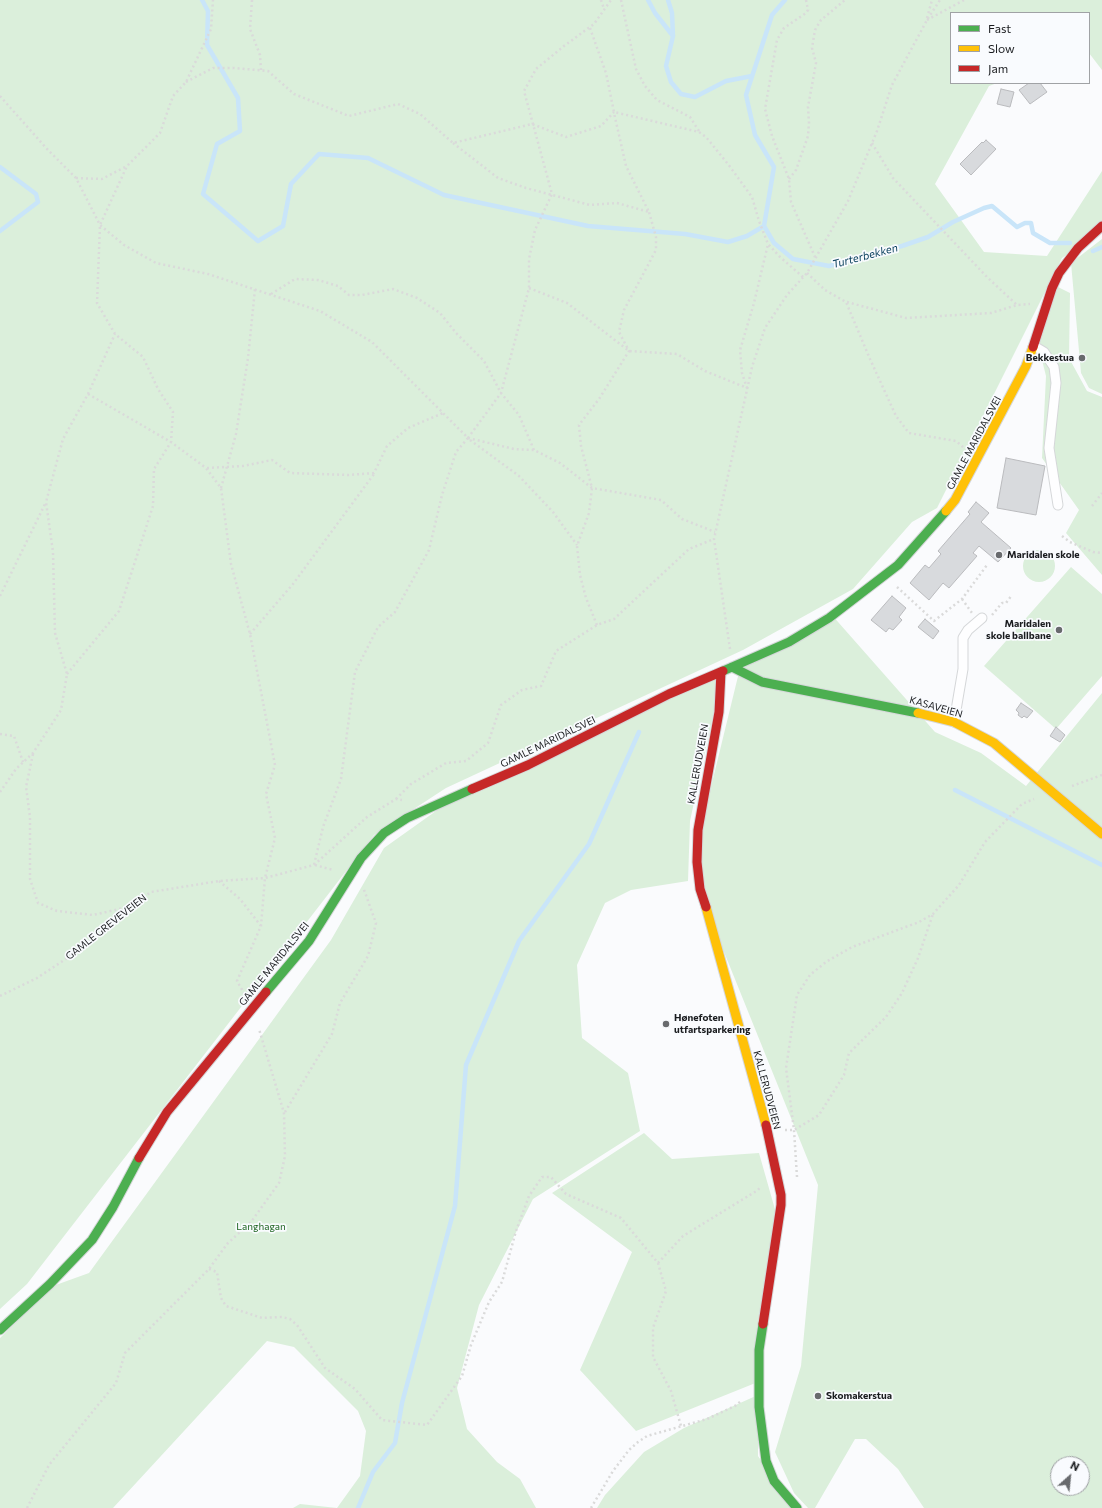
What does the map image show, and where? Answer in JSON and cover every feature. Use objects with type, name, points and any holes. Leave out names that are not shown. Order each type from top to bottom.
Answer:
[{"type":"street","name":"GAMLE MARIDALSVEI","points":[[0,1330],[50,1284],[92,1240],[110,1213],[148,1142],[167,1112],[309,940],[349,875],[361,858],[384,833],[407,818],[454,796],[528,765],[669,694],[789,642],[808,631],[885,576],[940,519],[956,500],[1017,384],[1034,346],[1052,288],[1064,265],[1102,226]]},
{"type":"street","name":"KASAVEIEN","points":[[732,667],[762,682],[895,707],[954,722],[994,743],[1102,834]]},
{"type":"street","name":"KALLERUDVEIEN","points":[[721,672],[719,712],[698,830],[696,862],[700,889],[714,932],[767,1130],[781,1195],[781,1205],[759,1350],[759,1407],[763,1448],[774,1482],[797,1508]]},
{"type":"lane","points":[[1034,346],[1044,352],[1054,367],[1056,383],[1050,448],[1058,505]]},
{"type":"lane","points":[[954,722],[963,669],[963,638],[968,630],[981,619]]},
{"type":"path","points":[[67,674],[120,611],[153,506],[154,469],[171,442],[173,412],[158,389],[143,357],[115,334],[97,303],[100,225],[128,166],[160,133],[173,96],[186,82],[211,29],[213,0]]},
{"type":"path","points":[[252,0],[250,29],[260,55],[261,70]]},
{"type":"path","points":[[601,0],[604,9]]},
{"type":"path","points":[[468,438],[501,393],[529,288],[529,259],[535,230],[552,194],[524,91],[536,70],[564,46],[590,28],[611,0]]},
{"type":"path","points":[[621,0],[636,68],[645,86],[657,100],[690,117],[699,132],[728,164],[752,197],[768,244],[780,257],[803,277]]},
{"type":"path","points":[[806,0],[808,10],[806,13],[784,28],[777,40],[765,109],[772,136],[789,179],[791,202],[815,257]]},
{"type":"path","points":[[789,179],[796,170],[808,136],[808,107],[816,63],[812,48],[815,30],[820,20],[845,0]]},
{"type":"path","points":[[927,20],[932,0]]},
{"type":"path","points":[[732,667],[714,539],[747,388],[765,328],[787,295],[807,273],[848,201],[872,143],[892,85],[927,20],[940,0]]},
{"type":"path","points":[[927,20],[964,0]]},
{"type":"path","points":[[590,28],[606,73],[626,166],[649,212],[656,238],[656,250],[624,310],[619,332],[629,351]]},
{"type":"path","points":[[186,82],[213,68],[261,70],[268,71],[294,94],[349,116],[398,104],[420,114],[453,143],[498,178],[526,188],[590,205],[617,203],[649,212]]},
{"type":"path","points":[[0,96],[46,149],[76,178],[100,225],[124,245],[156,263],[208,274],[320,311],[372,342],[468,438],[519,476],[553,512],[577,546]]},
{"type":"path","points":[[453,143],[532,124],[566,137],[601,126],[614,112]]},
{"type":"path","points":[[614,112],[699,132]]},
{"type":"path","points":[[872,143],[893,178],[986,277],[1017,304]]},
{"type":"path","points":[[76,178],[102,179],[128,166]]},
{"type":"path","points":[[747,388],[742,373],[740,350],[754,303],[768,244]]},
{"type":"path","points":[[807,273],[825,290],[846,302],[906,318],[990,313],[1017,304],[1047,305]]},
{"type":"path","points":[[271,294],[295,279],[318,280],[338,286],[349,295],[362,295],[393,289],[417,298],[440,313],[456,333],[484,361],[501,393],[519,415],[534,450]]},
{"type":"path","points":[[529,288],[567,303],[629,351],[677,354],[705,371],[747,388]]},
{"type":"path","points":[[27,1508],[49,1466],[116,1383],[126,1353],[209,1269],[227,1244],[251,1222],[279,1183],[285,1156],[284,1113],[252,1009],[237,981],[261,926],[265,878],[275,838],[266,794],[275,765],[250,634],[231,564],[221,488],[236,434],[247,365],[255,289]]},
{"type":"path","points":[[846,302],[896,416],[909,433],[956,441],[978,458]]},
{"type":"path","points":[[0,596],[46,502],[63,440],[88,394],[115,334]]},
{"type":"path","points":[[597,625],[586,598],[580,575],[577,546],[590,513],[592,488],[581,446],[579,424],[599,400],[629,351]]},
{"type":"path","points":[[88,394],[171,442],[206,468],[221,488]]},
{"type":"path","points":[[250,634],[293,584],[374,473],[387,446],[408,428],[443,413]]},
{"type":"path","points":[[468,438],[507,448],[534,450],[560,463],[592,488],[661,500],[682,519],[715,532]]},
{"type":"path","name":"GAMLE GREVEVEIEN","points":[[0,996],[37,978],[81,949],[129,907],[151,892],[219,881],[265,878],[314,865],[323,827],[341,779],[355,672],[378,627],[394,612],[429,550],[442,495],[456,452],[468,438]]},
{"type":"path","points":[[206,468],[243,466],[272,460],[290,473],[348,475],[374,473]]},
{"type":"path","points":[[1092,506],[1102,493]]},
{"type":"path","points":[[0,792],[16,769],[33,753],[62,710],[67,674],[55,633],[53,552],[46,502]]},
{"type":"path","points":[[1062,536],[1070,542],[1093,552],[1102,553]]},
{"type":"path","points":[[396,799],[411,784],[446,763],[466,761],[488,743],[501,705],[522,690],[541,686],[556,650],[597,625],[614,619],[689,549],[714,539]]},
{"type":"path","points":[[885,576],[934,621],[962,599],[987,565]]},
{"type":"path","points":[[962,599],[981,619],[989,618],[1002,603],[1006,603],[1012,595]]},
{"type":"path","points":[[0,734],[14,736],[24,762]]},
{"type":"path","points":[[33,753],[26,787],[30,817],[30,879],[38,904],[57,911],[93,915],[129,907]]},
{"type":"path","points":[[797,1182],[794,1130],[786,1068],[797,995],[810,975],[826,962],[852,947],[919,922],[933,914],[959,885],[985,842],[1022,804],[1102,776]]},
{"type":"path","points":[[284,1113],[332,1034],[340,1002],[368,956],[376,923],[364,888],[349,875]]},
{"type":"path","points":[[219,881],[240,899],[261,926]]},
{"type":"path","points":[[767,1130],[794,1130],[820,1115],[844,1075],[849,1053],[886,1017],[902,993],[918,958],[933,914]]},
{"type":"path","points":[[209,1269],[217,1272],[221,1298],[226,1306],[262,1318],[282,1317],[290,1319],[297,1325],[325,1368],[355,1389],[382,1420],[427,1425],[462,1376],[471,1345],[489,1302],[502,1282],[516,1231],[528,1196],[542,1177],[552,1177],[566,1194],[621,1218],[658,1263],[666,1291],[653,1328],[653,1357],[671,1391],[681,1426]]},
{"type":"path","points":[[658,1263],[683,1236],[758,1190],[762,1184]]},
{"type":"path","points":[[591,1508],[613,1471],[629,1450],[638,1442],[647,1436],[724,1412],[735,1406],[743,1398]]},
{"type":"green space","points":[[0,0],[1102,0],[1102,70],[1090,54],[1090,12],[950,12],[950,84],[994,84],[989,86],[935,184],[984,252],[1047,256],[1102,171],[1102,229],[1062,258],[937,508],[912,522],[853,589],[743,650],[446,788],[374,835],[27,1284],[0,1309]]},
{"type":"green space","points":[[1102,239],[1102,394],[1089,388],[1081,373],[1071,263]]},
{"type":"green space","points":[[1056,286],[1070,293],[1069,358],[1087,391],[1102,397],[1102,575],[1066,533],[1079,510],[1042,458],[1046,376],[1034,328]]},
{"type":"green space","points":[[1039,550],[1048,553],[1052,557],[1055,566],[1052,575],[1048,579],[1039,582],[1030,579],[1026,575],[1023,566],[1026,557],[1030,553]]},
{"type":"green space","name":"Maridalen skole ballbane","points":[[1071,567],[1102,594],[1102,676],[1056,729],[984,666]]},
{"type":"green space","points":[[831,614],[935,732],[981,753],[1026,786],[1102,693],[1102,1508],[924,1508],[898,1469],[866,1439],[855,1439],[815,1508],[808,1508],[794,1493],[775,1452],[801,1366],[818,1185],[697,885],[701,828],[741,664]]},
{"type":"green space","name":"Langhagan","points":[[722,674],[690,821],[688,881],[631,890],[605,903],[577,965],[582,1038],[628,1073],[640,1131],[533,1199],[479,1305],[457,1388],[467,1429],[497,1462],[520,1479],[536,1508],[337,1508],[360,1476],[366,1431],[358,1411],[294,1347],[267,1341],[113,1508],[0,1508],[0,1338],[53,1286],[89,1273],[331,940],[384,848],[443,806]]},
{"type":"green space","points":[[644,1133],[672,1159],[759,1153],[776,1213],[758,1382],[636,1431],[580,1370],[632,1252],[552,1193]]},
{"type":"green space","points":[[758,1395],[758,1456],[794,1508],[597,1508],[605,1495],[644,1452],[684,1428]]},
{"type":"green space","points":[[300,1504],[337,1508],[293,1508]]},
{"type":"building","points":[[1028,84],[1041,84],[1047,92],[1030,104],[1019,90]]},
{"type":"building","points":[[1001,89],[1014,92],[1010,107],[997,104]]},
{"type":"building","points":[[986,140],[996,149],[971,175],[960,164],[982,142],[983,143]]},
{"type":"building","points":[[1006,458],[1045,466],[1036,515],[997,508]]},
{"type":"building","points":[[976,502],[989,513],[981,522],[1011,548],[998,562],[979,546],[973,553],[977,556],[949,588],[943,583],[929,600],[910,583],[925,565],[929,568],[941,554],[938,551],[970,514],[968,512]]},
{"type":"building","points":[[892,596],[906,608],[899,617],[902,620],[893,630],[889,628],[886,632],[871,620]]},
{"type":"building","points":[[925,619],[939,631],[933,639],[918,627]]},
{"type":"building","points":[[1021,703],[1033,711],[1027,718],[1024,716],[1022,718],[1018,715],[1019,713],[1016,710]]},
{"type":"building","points":[[1056,727],[1065,735],[1060,742],[1050,736]]},
{"type":"waterway","points":[[202,0],[208,11],[207,45],[238,98],[240,131],[217,144],[203,194],[258,241],[283,226],[291,184],[319,154],[368,158],[444,195],[588,226],[685,234],[728,242],[747,236],[764,226]]},
{"type":"waterway","points":[[648,0],[655,13],[673,36]]},
{"type":"waterway","name":"Turterbekken","points":[[668,0],[672,13],[673,36],[666,66],[671,82],[681,94],[695,97],[726,81],[752,76]]},
{"type":"waterway","name":"Turterbekken","points":[[785,0],[772,15],[746,95],[755,135],[774,167],[764,226],[774,243],[793,259],[829,266],[902,246],[928,237],[953,222],[992,206],[1017,227],[1025,223],[1031,223],[1033,233],[1050,243],[1070,243]]},
{"type":"waterway","points":[[0,167],[36,194],[38,202],[0,231]]},
{"type":"waterway","name":"Turterbekken","points":[[1093,251],[1102,247]]},
{"type":"waterway","points":[[358,1508],[373,1472],[395,1443],[402,1403],[455,1206],[466,1065],[519,941],[589,844],[639,732]]},
{"type":"waterway","points":[[955,790],[1102,865]]},
{"type":"traffic: fast","points":[[723,671],[789,642],[829,618],[898,565],[946,511]]},
{"type":"traffic: fast","points":[[732,667],[762,682],[918,713]]},
{"type":"traffic: fast","points":[[266,992],[309,941],[361,858],[384,833],[407,818],[472,789]]},
{"type":"traffic: fast","points":[[0,1330],[50,1284],[92,1240],[113,1207],[139,1158]]},
{"type":"traffic: fast","points":[[763,1324],[759,1350],[759,1407],[766,1461],[774,1481],[797,1508]]},
{"type":"traffic: slow","points":[[946,511],[955,500],[1026,366],[1033,347]]},
{"type":"traffic: slow","points":[[918,713],[954,722],[994,743],[1102,834]]},
{"type":"traffic: slow","points":[[706,907],[766,1125]]},
{"type":"traffic: jam","points":[[1033,347],[1052,288],[1059,273],[1078,248],[1102,226]]},
{"type":"traffic: jam","points":[[472,789],[528,765],[669,694],[723,671]]},
{"type":"traffic: jam","points":[[706,907],[700,889],[697,862],[698,830],[719,712],[721,672]]},
{"type":"traffic: jam","points":[[139,1158],[167,1112],[266,992]]},
{"type":"traffic: jam","points":[[763,1324],[781,1205],[781,1195],[766,1125]]},
{"type":"place","name":"Bekkestua","points":[[1082,358]]},
{"type":"place","name":"Maridalen skole","points":[[999,555]]},
{"type":"place","name":"Maridalen skole ballbane","points":[[1059,630]]},
{"type":"place","name":"Hønefoten utfartsparkering","points":[[666,1024]]},
{"type":"place","name":"Skomakerstua","points":[[818,1396]]}]
